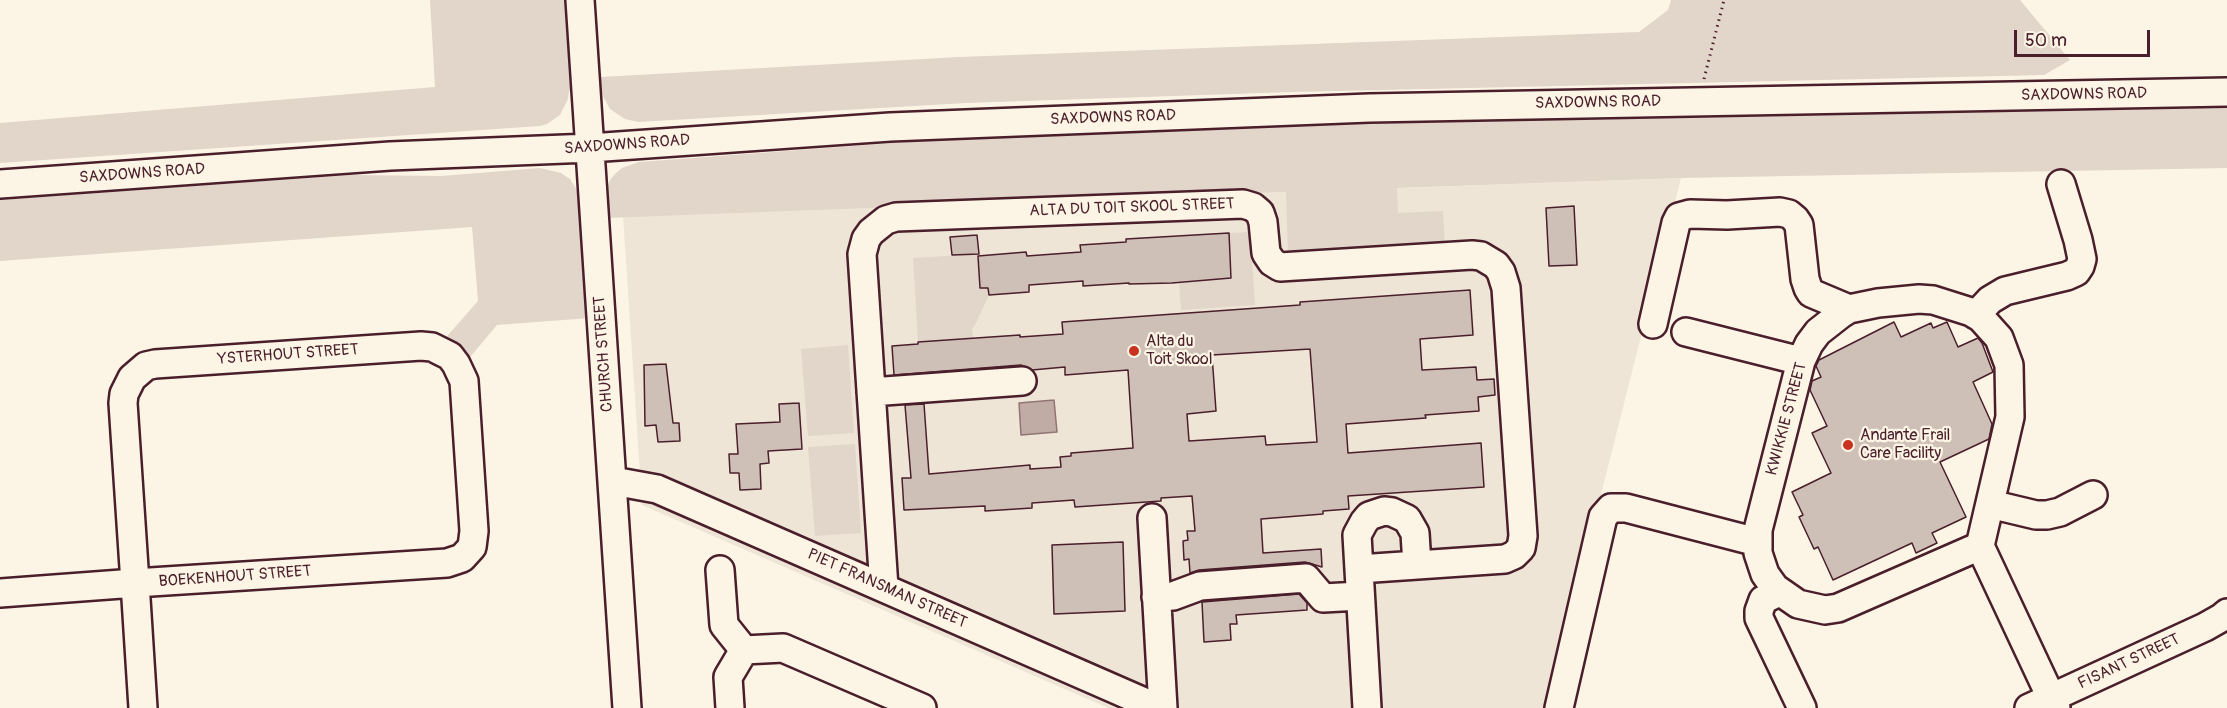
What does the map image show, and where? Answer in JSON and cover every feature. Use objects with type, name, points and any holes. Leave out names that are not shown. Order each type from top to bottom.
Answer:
[{"type":"street","name":"CHURCH STREET","points":[[580,0],[627,708]]},
{"type":"street","name":"SAXDOWNS ROAD","points":[[0,184],[390,156],[590,148],[890,127],[1369,108],[2227,92]]},
{"type":"street","points":[[1976,315],[1990,300],[2005,291],[2067,276],[2076,272],[2080,266],[2082,260],[2078,240],[2061,184]]},
{"type":"street","name":"ALTA DU TOIT SKOOL STREET","points":[[884,588],[862,254],[870,232],[886,220],[896,217],[1243,204],[1253,207],[1260,213],[1266,253],[1272,262],[1281,267],[1472,255],[1481,256],[1496,265],[1506,288],[1523,542],[1517,552],[1509,558],[1359,569]]},
{"type":"street","points":[[1653,324],[1676,223],[1683,214],[1727,215],[1780,212],[1789,214],[1796,219],[1799,225],[1805,279],[1811,293],[1849,309]]},
{"type":"street","name":"KWIKKIE STREET","points":[[1919,299],[1952,304],[1981,318],[1999,338],[2007,357],[2010,380],[2010,417],[1980,546],[1838,609],[1825,610],[1798,604],[1779,592],[1771,583],[1761,564],[1757,542],[1758,530],[1801,361],[1818,332],[1849,309],[1919,299]]},
{"type":"street","points":[[1686,332],[1801,361]]},
{"type":"street","name":"YSTERHOUT STREET","points":[[143,708],[123,403],[127,386],[132,378],[146,366],[421,346],[441,351],[456,363],[464,381],[474,531],[474,539],[467,554]]},
{"type":"street","points":[[871,392],[1022,381]]},
{"type":"street","name":"PIET FRANSMAN STREET","points":[[613,481],[657,489],[1158,708]]},
{"type":"street","points":[[1990,504],[2036,515],[2047,515],[2060,512],[2093,495]]},
{"type":"street","points":[[1559,708],[1603,517],[1607,512],[1616,507],[1626,508],[1757,542]]},
{"type":"street","points":[[1366,708],[1357,535],[1359,528],[1369,516],[1384,511],[1400,514],[1412,526],[1415,533],[1417,565]]},
{"type":"street","points":[[1152,518],[1163,708]]},
{"type":"street","points":[[1980,546],[2045,704]]},
{"type":"street","name":"BOEKENHOUT STREET","points":[[0,593],[447,563],[455,562],[467,554]]},
{"type":"street","points":[[720,570],[724,625],[744,650]]},
{"type":"street","points":[[1156,597],[1173,596],[1200,586],[1306,578],[1323,598],[1360,596]]},
{"type":"street","points":[[1779,592],[1763,600],[1759,618],[1802,708]]},
{"type":"street","name":"FISANT STREET","points":[[2045,704],[2205,627],[2227,613]]},
{"type":"street","points":[[744,650],[783,648],[922,708]]},
{"type":"street","points":[[730,708],[728,677],[744,650]]},
{"type":"path","points":[[1698,101],[1724,0]]},
{"type":"shaded area","points":[[430,0],[569,0],[574,90],[569,91],[568,99],[560,115],[540,126],[0,163],[0,123],[435,87]]},
{"type":"shaded area","points":[[1671,0],[2020,0],[2070,60],[2044,75],[1293,92],[966,103],[638,122],[625,119],[610,109],[601,88],[601,77],[959,57],[1639,32],[1668,10]]},
{"type":"shaded area","points":[[2227,106],[2227,168],[1681,178],[1397,188],[1398,213],[1443,211],[1445,247],[1288,254],[1286,192],[606,218],[605,196],[610,180],[622,168],[639,162],[1027,133],[1458,120]]},
{"type":"shaded area","points":[[540,168],[561,173],[570,179],[579,193],[590,318],[497,325],[465,363],[442,342],[478,301],[472,227],[0,261],[0,200],[350,175],[441,176]]},
{"type":"shaded area","name":"Alta du Toit Skool","points":[[1681,178],[1547,708],[1108,708],[642,505],[623,216]]},
{"type":"shaded area","points":[[1250,232],[1255,305],[1181,310],[1179,282],[1232,278],[1229,233]]},
{"type":"shaded area","points":[[978,254],[980,288],[988,288],[989,295],[972,328],[973,338],[918,342],[913,258]]},
{"type":"shaded area","points":[[848,345],[854,433],[808,436],[801,349]]},
{"type":"shaded area","points":[[1054,400],[1057,432],[1021,435],[1019,403]]},
{"type":"shaded area","points":[[855,444],[861,533],[815,536],[808,447]]},
{"type":"building","points":[[1574,206],[1577,265],[1549,266],[1546,208]]},
{"type":"building","points":[[1229,233],[1231,278],[1172,283],[1083,286],[1083,281],[1029,285],[1029,292],[989,295],[988,288],[980,288],[978,256],[1026,252],[1027,256],[1081,252],[1080,245],[1126,242],[1126,239]]},
{"type":"building","points":[[977,235],[979,254],[952,255],[950,237]]},
{"type":"building","points":[[1470,290],[1473,335],[1420,339],[1422,370],[1476,367],[1477,380],[1494,379],[1495,395],[1478,397],[1479,411],[1425,415],[1426,418],[1346,424],[1348,453],[1481,443],[1484,487],[1348,496],[1349,509],[1323,511],[1323,514],[1261,519],[1263,553],[1321,549],[1322,567],[1305,562],[1199,570],[1190,573],[1189,559],[1184,560],[1183,541],[1188,540],[1187,531],[1195,531],[1192,496],[1161,498],[1161,501],[1075,507],[1074,500],[1032,503],[1032,508],[985,511],[985,506],[904,510],[902,478],[911,478],[905,405],[924,404],[929,474],[1030,465],[1030,469],[1061,467],[1060,457],[1071,456],[1071,453],[1133,448],[1128,370],[1065,375],[1065,367],[1032,370],[1021,365],[894,375],[892,346],[918,344],[918,342],[1063,334],[1062,322],[1300,305],[1300,302]],"holes":[[[1310,349],[1317,442],[1266,445],[1265,436],[1189,441],[1187,414],[1216,411],[1212,355]]]},
{"type":"building","name":"Andante Frail Care Facility","points":[[1894,322],[1901,337],[1931,323],[1933,328],[1947,322],[1958,347],[1978,338],[1993,372],[1973,382],[1992,424],[1989,439],[1940,462],[1966,517],[1932,533],[1937,543],[1916,553],[1912,543],[1833,580],[1818,547],[1814,549],[1799,517],[1803,515],[1792,492],[1831,473],[1812,433],[1827,426],[1810,390],[1812,381],[1821,377],[1816,366],[1819,360]]},
{"type":"building","points":[[666,364],[673,423],[679,423],[680,441],[658,442],[656,425],[645,426],[644,365]]},
{"type":"building","points":[[799,403],[802,449],[768,451],[769,463],[760,464],[761,489],[740,490],[739,473],[730,473],[729,454],[738,454],[736,424],[780,422],[779,404]]},
{"type":"building","points":[[1123,542],[1125,611],[1054,614],[1052,545]]},
{"type":"building","points":[[1299,594],[1307,603],[1307,610],[1236,615],[1237,624],[1230,624],[1231,640],[1204,642],[1202,602]]},
{"type":"place","name":"Alta du Toit Skool","points":[[1134,351]]},
{"type":"place","name":"Andante Frail Care Facility","points":[[1848,445]]}]
